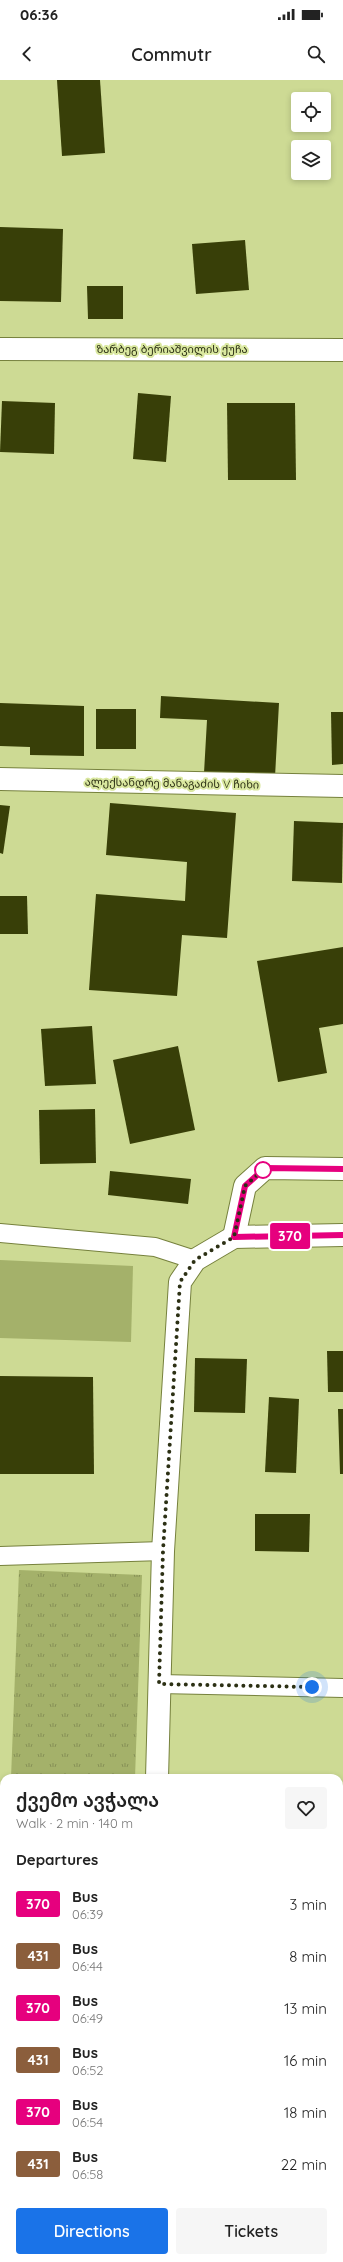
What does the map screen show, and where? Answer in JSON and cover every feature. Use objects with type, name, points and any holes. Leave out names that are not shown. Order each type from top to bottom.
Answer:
[{"type":"street","name":"ზარბეგ ბერიაშვილის ქუჩა","points":[[0,349],[343,350]]},
{"type":"street","name":"ალექსანდრე მანაგაძის V ჩიხი","points":[[0,779],[343,786]]},
{"type":"street","points":[[234,1237],[245,1186],[265,1168],[343,1169]]},
{"type":"street","points":[[157,1774],[163,1551],[180,1282],[195,1260],[234,1237],[343,1235]]},
{"type":"lane","points":[[0,1233],[155,1247],[195,1260]]},
{"type":"lane","points":[[0,1556],[163,1551]]},
{"type":"lane","points":[[159,1684],[343,1688]]},
{"type":"green space","points":[[0,1260],[133,1266],[131,1342],[0,1338]]},
{"type":"green space","points":[[19,1570],[142,1575],[135,1774],[11,1774]]},
{"type":"building","points":[[57,80],[100,80],[105,153],[62,156]]},
{"type":"building","points":[[0,227],[63,229],[61,302],[0,301]]},
{"type":"building","points":[[245,240],[249,290],[196,294],[192,244]]},
{"type":"building","points":[[87,286],[123,286],[123,319],[88,319]]},
{"type":"building","points":[[138,393],[171,396],[166,462],[133,459]]},
{"type":"building","points":[[2,401],[55,403],[54,454],[0,452]]},
{"type":"building","points":[[227,403],[295,403],[296,480],[228,480]]},
{"type":"building","points":[[161,696],[279,703],[275,777],[204,773],[207,720],[160,718]]},
{"type":"building","points":[[0,703],[84,706],[84,756],[30,755],[30,747],[0,746]]},
{"type":"building","points":[[96,709],[136,709],[136,749],[96,749]]},
{"type":"building","points":[[331,712],[343,712],[343,764],[332,765]]},
{"type":"building","points":[[110,803],[236,813],[227,938],[182,935],[177,996],[89,990],[96,894],[185,901],[187,862],[106,855]]},
{"type":"building","points":[[0,805],[10,806],[3,854],[0,853]]},
{"type":"building","points":[[294,821],[343,823],[342,883],[292,881]]},
{"type":"building","points":[[0,896],[27,896],[28,934],[0,934]]},
{"type":"building","points":[[343,947],[343,1024],[319,1028],[327,1073],[278,1082],[257,961]]},
{"type":"building","points":[[92,1026],[96,1084],[45,1086],[41,1029]]},
{"type":"building","points":[[178,1046],[195,1130],[130,1144],[113,1060]]},
{"type":"building","points":[[95,1109],[96,1163],[40,1164],[39,1110]]},
{"type":"building","points":[[110,1171],[191,1179],[188,1204],[108,1195]]},
{"type":"building","points":[[327,1351],[343,1351],[343,1392],[328,1392]]},
{"type":"building","points":[[195,1358],[247,1359],[245,1413],[194,1412]]},
{"type":"building","points":[[0,1376],[93,1377],[94,1474],[0,1474]]},
{"type":"building","points":[[269,1397],[299,1399],[296,1473],[265,1472]]},
{"type":"building","points":[[338,1409],[343,1409],[343,1474],[340,1474]]},
{"type":"building","points":[[255,1514],[310,1514],[309,1552],[255,1551]]},
{"type":"bus line","name":"370","points":[[343,1169],[265,1168],[245,1186],[234,1237],[343,1235]]},
{"type":"route","points":[[263,1170],[265,1168],[245,1186],[234,1237],[195,1260],[180,1282],[163,1551],[159,1684],[312,1687]]}]
